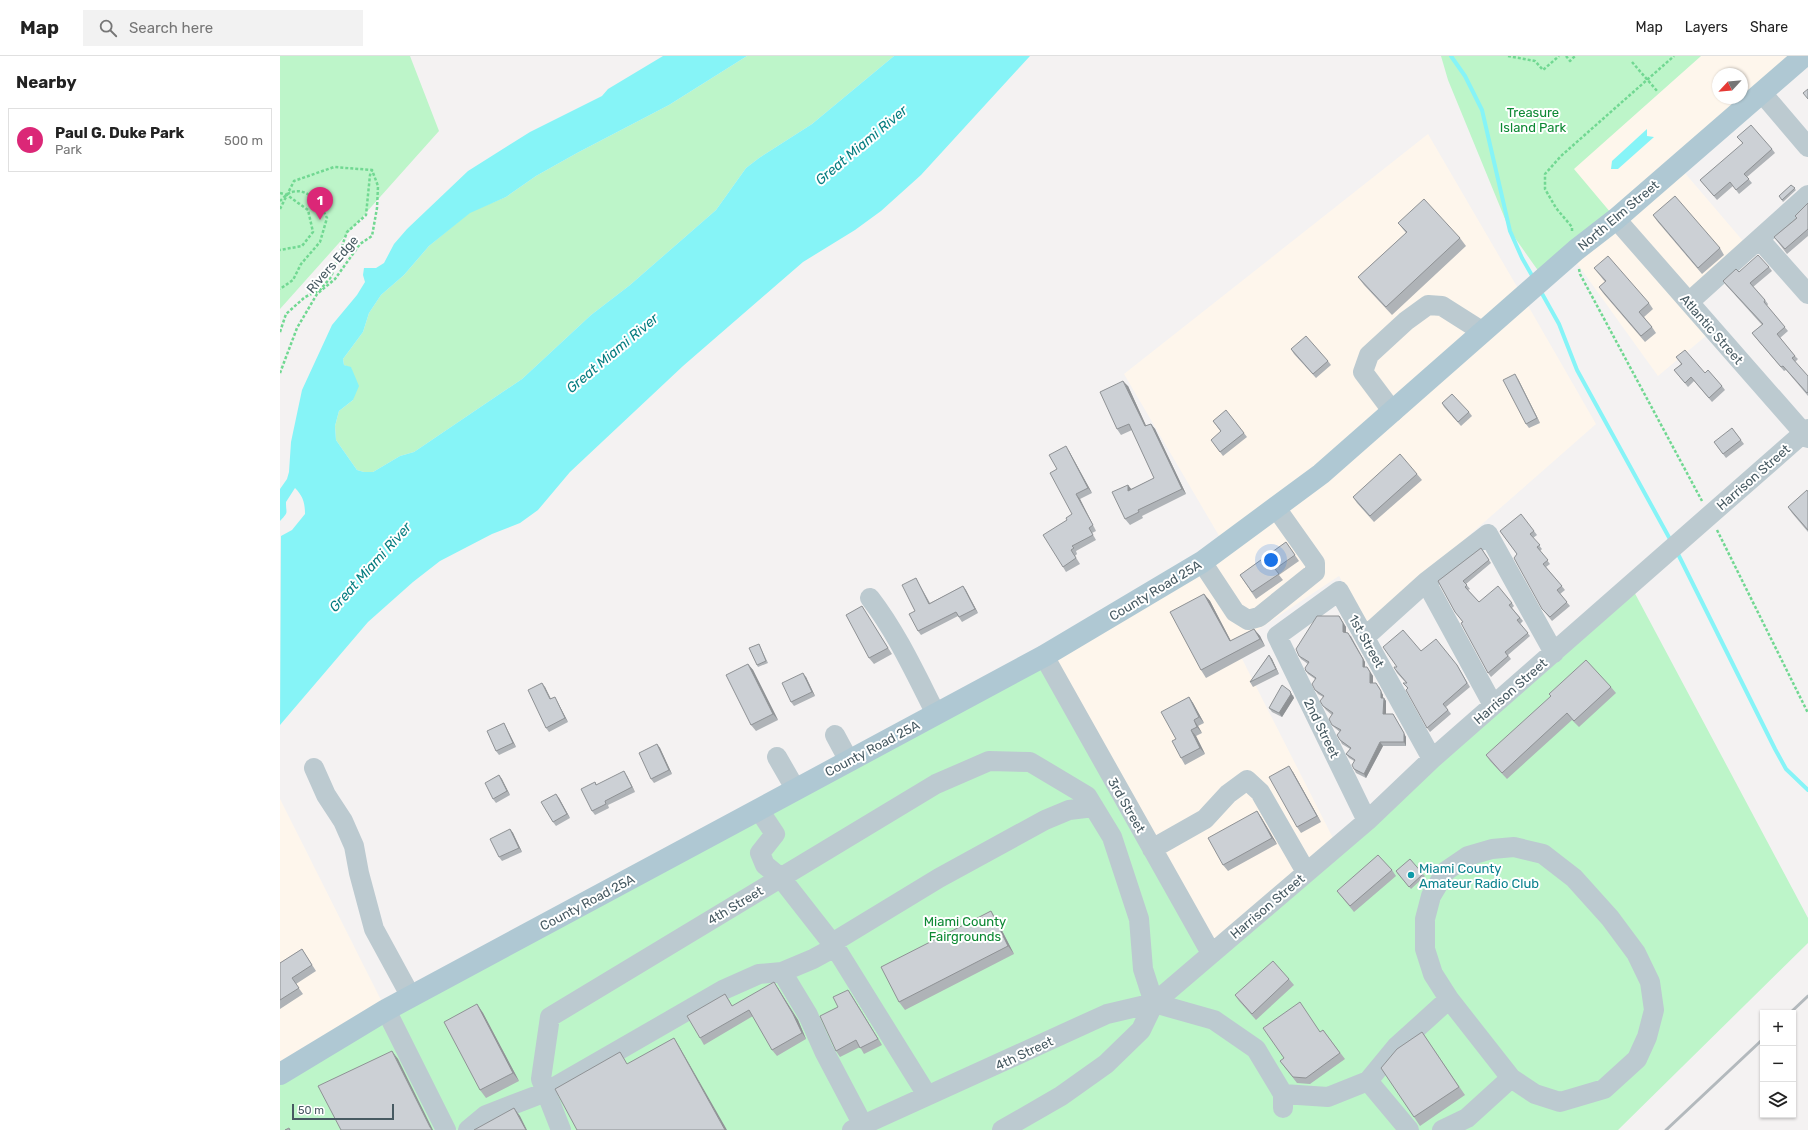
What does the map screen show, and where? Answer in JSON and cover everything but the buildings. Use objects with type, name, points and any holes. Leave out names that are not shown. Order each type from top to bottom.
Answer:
[{"type":"main road","name":"North Elm Street","points":[[1433,376],[1576,250],[1616,219],[1804,56]]},
{"type":"main road","name":"County Road 25A","points":[[280,1074],[386,1010],[1044,656],[1202,562],[1321,474],[1433,376]]},
{"type":"street","points":[[1762,93],[1808,147]]},
{"type":"street","points":[[1689,302],[1808,195]]},
{"type":"street","name":"Atlantic Street","points":[[1616,219],[1806,434]]},
{"type":"street","points":[[1759,239],[1808,294]]},
{"type":"street","points":[[1393,412],[1364,372],[1369,355],[1406,321],[1428,305],[1442,306],[1483,332]]},
{"type":"street","name":"Harrison Street","points":[[1154,1003],[1367,821],[1432,759],[1493,705],[1703,521],[1806,434]]},
{"type":"street","points":[[1202,562],[1235,612],[1248,620],[1259,617],[1315,572],[1315,563],[1276,508]]},
{"type":"street","points":[[1365,638],[1426,582],[1488,534],[1554,653]]},
{"type":"street","points":[[1426,582],[1493,705]]},
{"type":"street","name":"1st Street","points":[[1277,636],[1339,590],[1432,759]]},
{"type":"street","points":[[870,598],[880,611],[897,640],[936,714]]},
{"type":"street","name":"2nd Street","points":[[1277,636],[1367,821]]},
{"type":"street","name":"3rd Street","points":[[1044,656],[1211,953]]},
{"type":"street","points":[[835,735],[849,761]]},
{"type":"street","points":[[777,757],[796,790]]},
{"type":"street","name":"4th Street","points":[[561,1130],[541,1079],[550,1017],[936,784],[989,761],[1030,762],[1087,796],[1094,808]]},
{"type":"street","points":[[314,768],[326,795],[343,821],[354,846],[359,873],[374,929],[411,997]]},
{"type":"street","points":[[1152,849],[1205,819],[1228,794],[1247,780],[1260,792],[1306,872]]},
{"type":"street","points":[[468,1130],[486,1115],[546,1092],[723,990],[759,974],[782,972],[813,959],[939,878],[1045,820],[1069,810],[1094,808],[1112,837],[1139,919],[1142,969],[1154,1003],[1141,1030],[1106,1064],[1061,1096],[1002,1130]]},
{"type":"street","points":[[759,810],[775,834],[760,853],[765,865],[781,878],[834,946],[927,1095]]},
{"type":"street","points":[[1514,847],[1543,854],[1574,878],[1610,918],[1636,953],[1650,982],[1654,1010],[1647,1037],[1637,1059],[1604,1089],[1560,1102],[1535,1094],[1511,1078],[1449,999],[1433,974],[1425,949],[1425,919],[1431,896],[1446,871],[1468,856],[1492,849],[1514,847]]},
{"type":"street","points":[[782,972],[808,1015],[858,1127]]},
{"type":"street","points":[[1154,1003],[1214,1020],[1256,1049],[1283,1101],[1328,1097],[1368,1081],[1396,1047],[1449,999]]},
{"type":"street","name":"4th Street","points":[[858,1127],[1107,1014],[1154,1003]]},
{"type":"street","points":[[386,1010],[446,1130]]},
{"type":"street","points":[[1442,1130],[1467,1118],[1511,1078]]},
{"type":"street","points":[[1368,1081],[1409,1130]]},
{"type":"path","points":[[1508,56],[1535,61],[1543,70],[1559,56]]},
{"type":"path","points":[[1566,56],[1570,61],[1575,56]]},
{"type":"path","points":[[1674,56],[1561,156],[1545,174],[1545,189],[1556,208],[1572,227],[1580,274],[1703,521],[1808,713]]},
{"type":"path","points":[[1632,62],[1658,92]]},
{"type":"path","points":[[280,209],[294,181],[334,167],[372,170],[370,175],[366,215],[347,232],[331,276],[320,290],[305,297],[286,314],[280,332]]},
{"type":"path","name":"Rivers Edge","points":[[280,373],[297,328],[317,294],[334,279],[360,244],[372,236],[377,208],[378,186],[372,170]]},
{"type":"path","points":[[280,201],[292,192],[303,192],[319,203],[328,218],[320,242],[301,264],[293,280],[280,289]]},
{"type":"path","points":[[280,193],[287,195],[308,210],[313,232],[302,246],[280,250]]},
{"type":"shaded area","points":[[1701,56],[1804,56],[1678,165],[1749,248],[1689,302],[1713,330],[1658,376],[1571,255],[1616,219],[1573,169]]},
{"type":"shaded area","points":[[1428,134],[1596,424],[1367,625],[1339,576],[1235,645],[1337,846],[1211,953],[1044,656],[1225,546],[1124,374]]},
{"type":"shaded area","points":[[280,799],[386,1010],[280,1074]]},
{"type":"green space","points":[[280,56],[410,56],[439,131],[280,309]]},
{"type":"green space","points":[[747,56],[894,56],[812,124],[746,168],[716,210],[630,285],[591,315],[522,379],[414,452],[400,456],[373,472],[357,470],[336,440],[335,426],[339,411],[353,400],[354,377],[351,368],[344,365],[343,359],[363,332],[369,313],[381,295],[404,275],[429,246],[470,212],[506,197],[536,176],[669,105]]},
{"type":"green space","name":"Treasure Island Park","points":[[1441,56],[1701,56],[1574,169],[1616,219],[1544,279],[1510,231],[1448,80]]},
{"type":"green space","name":"Miami County Fairgrounds","points":[[1631,586],[1808,918],[1808,943],[1618,1130],[280,1130],[280,1074],[1044,656],[1211,953]]},
{"type":"water","name":"Great Miami River","points":[[663,56],[747,56],[669,105],[536,176],[506,197],[470,213],[429,246],[404,275],[381,295],[369,313],[363,332],[343,359],[344,365],[351,367],[359,386],[353,400],[339,411],[335,426],[336,440],[357,470],[373,472],[400,456],[414,452],[522,379],[591,315],[630,285],[716,210],[746,168],[812,124],[894,56],[1030,56],[921,175],[881,211],[855,230],[803,262],[683,366],[570,472],[538,510],[520,523],[492,534],[440,561],[413,582],[368,622],[280,725],[281,536],[292,530],[305,514],[305,506],[300,494],[295,488],[286,502],[286,514],[280,521],[280,489],[287,479],[289,472],[291,442],[302,390],[332,325],[357,295],[365,282],[363,275],[364,268],[376,268],[384,263],[394,244],[407,229],[468,171],[530,132],[602,96],[608,89]]},
{"type":"water","points":[[1647,129],[1647,136],[1654,137],[1618,169],[1611,169],[1612,161]]},
{"type":"waterway","points":[[1451,56],[1465,76],[1482,110],[1510,231],[1522,258],[1534,279]]},
{"type":"waterway","points":[[1540,290],[1559,324],[1577,370],[1671,541]]},
{"type":"waterway","points":[[1677,552],[1786,769],[1808,790]]},
{"type":"railway","points":[[1793,1010],[1808,996]]},
{"type":"railway","points":[[1666,1130],[1760,1042]]},
{"type":"place","name":"Paul G. Duke Park","points":[[320,220]]},
{"type":"place","name":"Miami County Amateur Radio Club","points":[[1411,875]]}]
